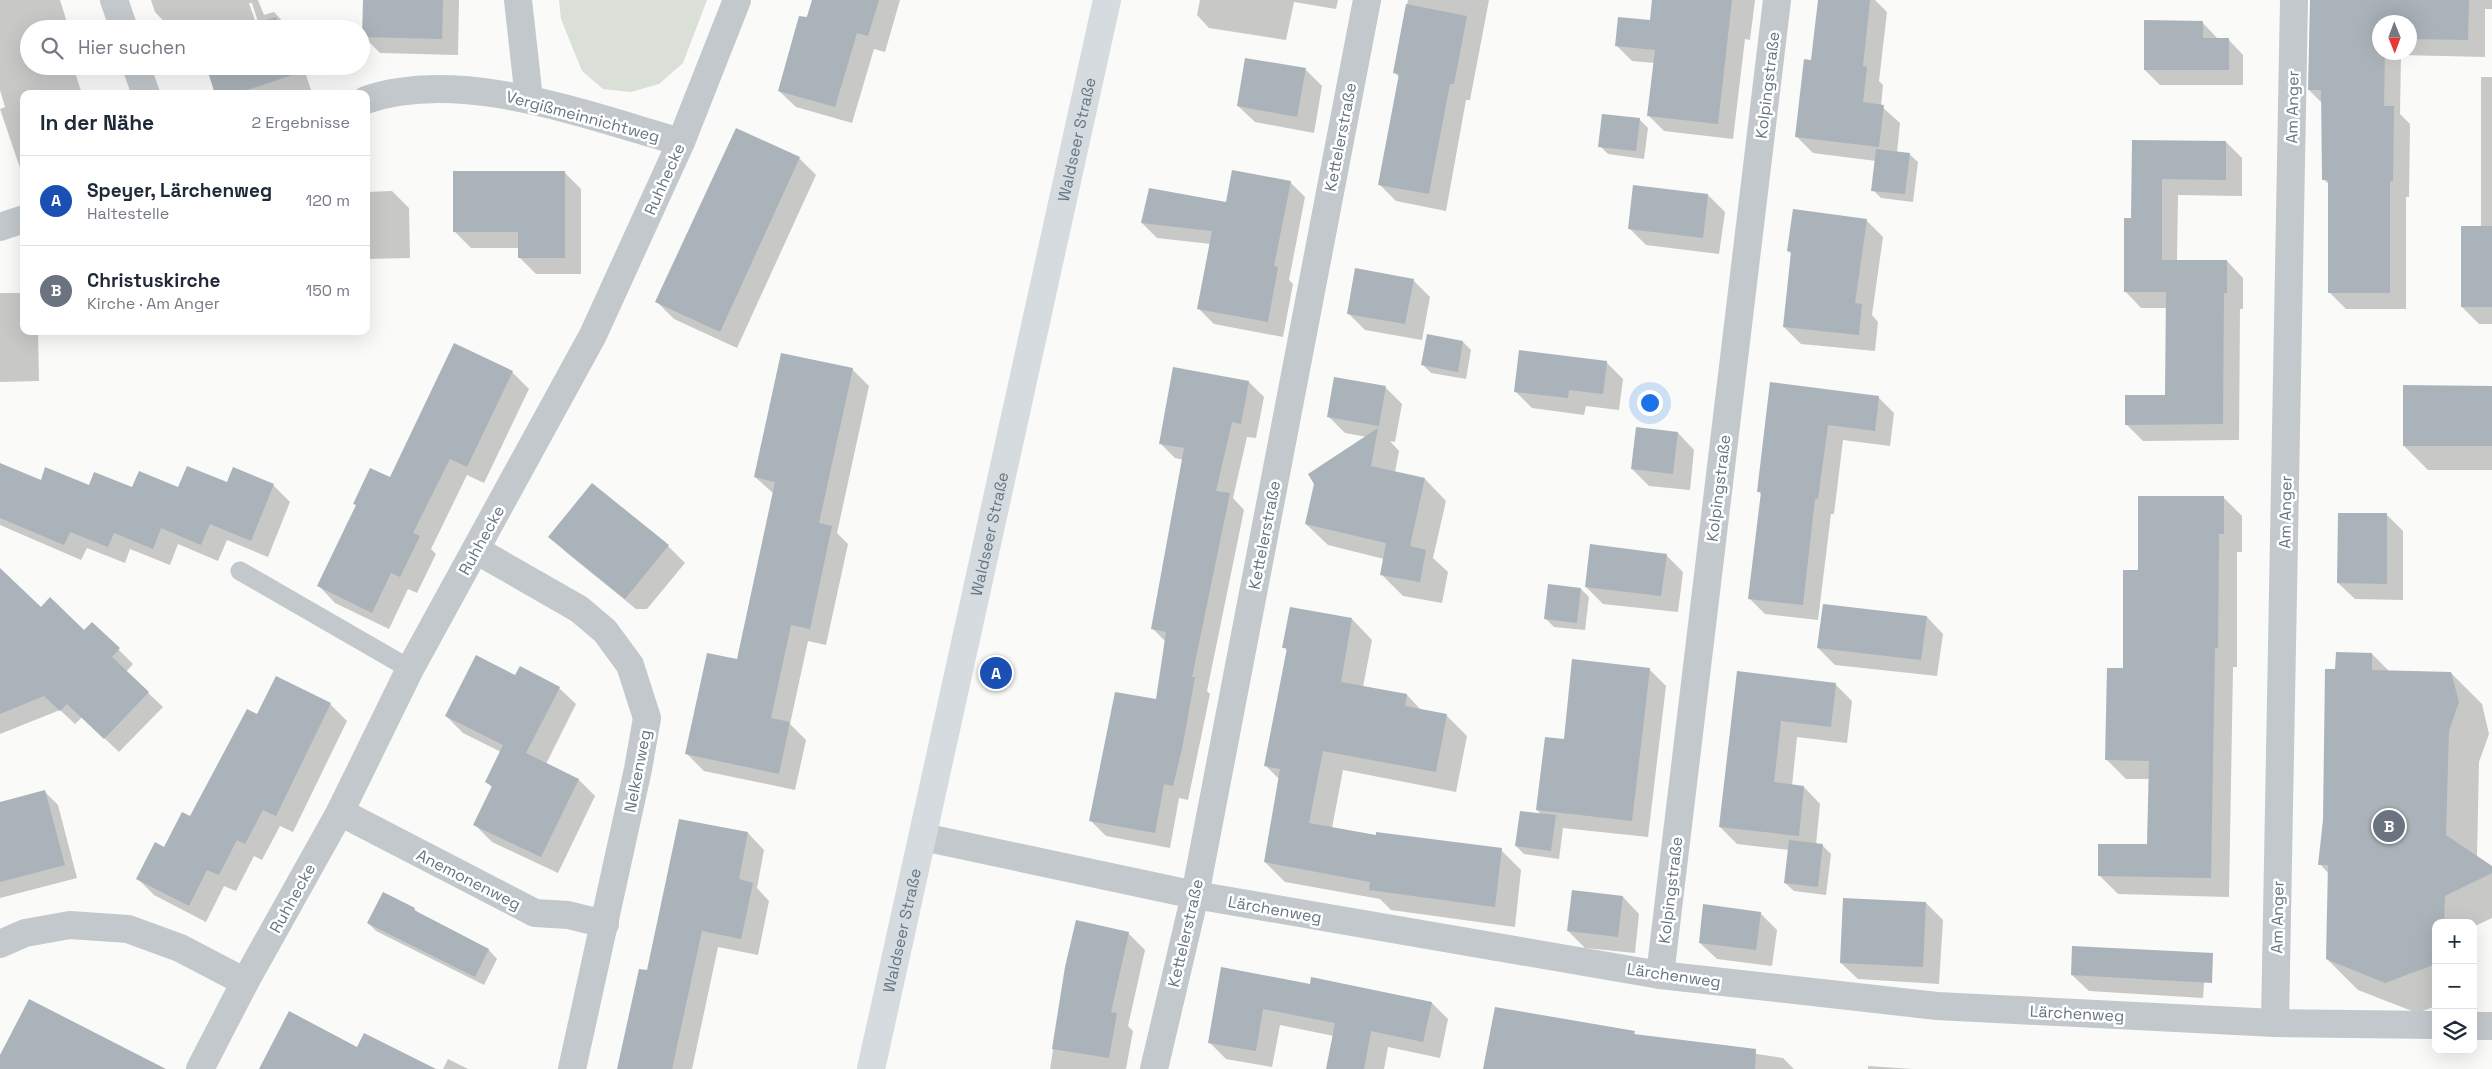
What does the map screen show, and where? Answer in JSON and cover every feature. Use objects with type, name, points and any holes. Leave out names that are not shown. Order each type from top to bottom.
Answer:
[{"type":"main road","name":"Waldseer Straße","points":[[872,1069],[1107,0]]},
{"type":"street","points":[[114,0],[121,20]]},
{"type":"street","points":[[518,0],[529,99]]},
{"type":"street","name":"Ruhhecke","points":[[200,1069],[245,982],[340,812],[410,669],[593,335],[680,142],[737,0]]},
{"type":"street","name":"Kettelerstraße","points":[[1154,1069],[1195,895],[1366,0]]},
{"type":"street","name":"Kolpingstraße","points":[[1660,975],[1777,0]]},
{"type":"street","name":"Am Anger","points":[[2275,1023],[2294,0]]},
{"type":"street","points":[[139,75],[145,90]]},
{"type":"street","name":"Vergißmeinnichtweg","points":[[370,99],[427,90],[476,91],[529,99],[680,142]]},
{"type":"street","points":[[0,227],[20,220]]},
{"type":"street","name":"Nelkenweg","points":[[476,550],[579,609],[605,631],[630,665],[647,718],[605,924],[572,1069]]},
{"type":"street","name":"Anemonenweg","points":[[340,812],[535,913],[568,915],[605,924]]},
{"type":"street","name":"Lärchenweg","points":[[924,837],[1195,895],[1660,975],[1938,1006],[2275,1023],[2432,1025]]},
{"type":"street","points":[[0,944],[26,933],[70,925],[128,929],[180,948],[245,982]]},
{"type":"street","points":[[2477,1026],[2492,1026]]},
{"type":"lane","points":[[240,571],[410,669]]},
{"type":"shaded area","points":[[559,0],[707,0],[683,63],[659,84],[631,92],[603,89],[582,71],[561,19]]},
{"type":"building","points":[[363,0],[443,0],[442,39],[370,37],[370,20],[362,20]]},
{"type":"building","points":[[812,0],[879,0],[868,36],[857,33],[835,107],[778,91],[799,16],[807,17]]},
{"type":"building","points":[[1652,0],[1732,0],[1718,124],[1647,116],[1655,50],[1615,46],[1618,17],[1650,20]]},
{"type":"building","points":[[1818,0],[1870,0],[1863,66],[1867,67],[1863,102],[1884,105],[1879,147],[1795,137],[1804,59],[1811,60]]},
{"type":"building","points":[[2310,0],[2469,0],[2468,40],[2417,39],[2417,15],[2372,15],[2372,60],[2385,60],[2384,106],[2394,106],[2393,181],[2390,181],[2390,293],[2328,293],[2328,180],[2322,180],[2321,90],[2308,90]]},
{"type":"building","points":[[1406,4],[1467,16],[1454,84],[1450,84],[1429,194],[1378,185],[1399,74],[1393,73]]},
{"type":"building","points":[[2144,20],[2203,21],[2203,38],[2229,38],[2229,70],[2144,70]]},
{"type":"building","points":[[1245,58],[1306,68],[1297,117],[1237,106]]},
{"type":"building","points":[[209,75],[292,75],[247,90],[214,90]]},
{"type":"building","points":[[1602,114],[1640,118],[1636,151],[1598,147]]},
{"type":"building","points":[[736,128],[800,157],[720,332],[655,302]]},
{"type":"building","points":[[2132,140],[2226,141],[2226,180],[2162,179],[2162,260],[2227,260],[2227,293],[2224,293],[2223,424],[2125,425],[2125,395],[2165,395],[2166,292],[2124,292],[2124,218],[2131,218]]},
{"type":"building","points":[[1876,149],[1910,153],[1905,194],[1871,191]]},
{"type":"building","points":[[1232,170],[1291,181],[1274,266],[1278,267],[1268,322],[1197,309],[1212,231],[1141,223],[1149,188],[1226,202]]},
{"type":"building","points":[[453,171],[565,171],[565,258],[518,258],[518,232],[453,232]]},
{"type":"building","points":[[1633,185],[1708,194],[1703,238],[1628,229]]},
{"type":"building","points":[[1793,209],[1867,219],[1855,303],[1862,304],[1859,335],[1783,327],[1791,252],[1787,251]]},
{"type":"building","points":[[2461,226],[2492,226],[2492,307],[2461,307]]},
{"type":"building","points":[[1355,268],[1414,279],[1405,324],[1347,314]]},
{"type":"building","points":[[1427,334],[1463,341],[1458,372],[1421,365]]},
{"type":"building","points":[[454,343],[513,371],[467,467],[450,459],[413,533],[420,536],[400,577],[391,573],[372,613],[317,586],[356,505],[353,504],[370,468],[390,477]]},
{"type":"building","points":[[1519,350],[1607,361],[1603,394],[1569,390],[1568,398],[1514,392]]},
{"type":"building","points":[[781,353],[853,368],[819,523],[832,526],[810,629],[791,625],[771,718],[790,722],[779,774],[685,754],[707,653],[737,659],[775,482],[754,477]]},
{"type":"building","points":[[1173,367],[1249,381],[1241,424],[1232,422],[1216,491],[1230,493],[1192,677],[1195,677],[1182,749],[1173,786],[1164,784],[1155,833],[1089,821],[1115,692],[1156,699],[1166,632],[1151,629],[1184,448],[1159,444]]},
{"type":"building","points":[[1334,377],[1386,386],[1379,426],[1327,417]]},
{"type":"building","points":[[1770,382],[1879,396],[1875,431],[1828,425],[1818,499],[1815,499],[1803,605],[1748,599],[1761,492],[1757,492]]},
{"type":"building","points":[[2403,385],[2492,386],[2492,446],[2403,446]]},
{"type":"building","points":[[1636,427],[1678,432],[1673,474],[1631,469]]},
{"type":"building","points":[[1378,428],[1371,466],[1425,478],[1410,546],[1426,550],[1420,582],[1380,575],[1386,543],[1305,524],[1314,484],[1308,474]]},
{"type":"building","points":[[0,463],[41,480],[45,467],[89,485],[94,472],[132,487],[139,471],[178,487],[187,466],[227,482],[233,467],[274,484],[251,541],[210,524],[201,545],[161,528],[153,549],[114,533],[108,547],[70,532],[64,545],[0,518]]},
{"type":"building","points":[[592,483],[669,545],[625,599],[548,537]]},
{"type":"building","points":[[2138,496],[2224,496],[2224,534],[2219,534],[2218,648],[2215,648],[2211,878],[2098,876],[2098,844],[2147,844],[2149,761],[2105,760],[2107,668],[2123,668],[2123,570],[2138,570]]},
{"type":"building","points":[[2338,513],[2387,513],[2387,584],[2337,583]]},
{"type":"building","points":[[1590,544],[1667,554],[1661,596],[1585,587]]},
{"type":"building","points":[[0,568],[41,607],[50,597],[84,630],[92,622],[120,648],[112,657],[149,692],[104,739],[67,704],[60,711],[44,696],[0,714]]},
{"type":"building","points":[[1548,584],[1581,588],[1577,623],[1544,619]]},
{"type":"building","points":[[1823,604],[1927,616],[1921,660],[1817,648]]},
{"type":"building","points":[[1290,607],[1352,618],[1341,682],[1407,694],[1405,706],[1447,714],[1436,772],[1323,751],[1309,823],[1376,835],[1376,832],[1502,848],[1495,907],[1369,890],[1370,882],[1264,862],[1280,769],[1264,766],[1287,648],[1282,648]]},
{"type":"building","points":[[2336,652],[2372,653],[2372,670],[2451,672],[2459,702],[2449,731],[2446,835],[2492,866],[2492,873],[2445,896],[2444,919],[2432,919],[2432,965],[2385,983],[2326,959],[2328,865],[2318,865],[2323,820],[2325,669],[2335,669]]},
{"type":"building","points":[[476,655],[515,675],[520,666],[560,687],[526,753],[579,779],[541,857],[473,825],[492,786],[485,782],[503,745],[445,716]]},
{"type":"building","points":[[1572,659],[1650,668],[1632,821],[1536,810],[1545,737],[1564,739]]},
{"type":"building","points":[[1737,671],[1836,683],[1831,727],[1781,721],[1774,782],[1804,786],[1799,836],[1719,827]]},
{"type":"building","points":[[276,676],[331,703],[276,816],[263,810],[245,844],[237,840],[219,875],[207,870],[189,906],[136,879],[155,842],[164,847],[182,812],[190,816],[247,709],[257,714]]},
{"type":"building","points":[[45,790],[65,865],[0,882],[0,802]]},
{"type":"building","points":[[1520,811],[1556,815],[1551,851],[1515,846]]},
{"type":"building","points":[[679,819],[748,832],[739,879],[753,883],[741,939],[702,931],[672,1069],[617,1069],[639,969],[647,970]]},
{"type":"building","points":[[1789,840],[1823,844],[1818,887],[1784,883]]},
{"type":"building","points":[[1572,890],[1623,896],[1618,937],[1567,931]]},
{"type":"building","points":[[383,892],[489,949],[475,977],[367,923]]},
{"type":"building","points":[[1843,898],[1926,902],[1923,967],[1840,963]]},
{"type":"building","points":[[1703,904],[1761,912],[1756,950],[1699,943]]},
{"type":"building","points":[[1076,920],[1129,932],[1111,1012],[1117,1013],[1109,1058],[1052,1049],[1065,967]]},
{"type":"building","points":[[2072,946],[2213,953],[2212,983],[2071,975]]},
{"type":"building","points":[[1221,967],[1310,984],[1311,977],[1432,1002],[1423,1042],[1371,1031],[1364,1069],[1326,1069],[1335,1023],[1263,1009],[1256,1051],[1208,1043]]},
{"type":"building","points":[[29,999],[166,1069],[0,1069],[0,1055]]},
{"type":"building","points":[[1495,1007],[1635,1031],[1634,1034],[1756,1049],[1755,1069],[1483,1069]]},
{"type":"building","points":[[289,1011],[357,1047],[364,1033],[436,1069],[259,1069]]},
{"type":"place","name":"Speyer, Lärchenweg","points":[[996,673]]},
{"type":"place","name":"Christuskirche","points":[[2389,826]]}]
